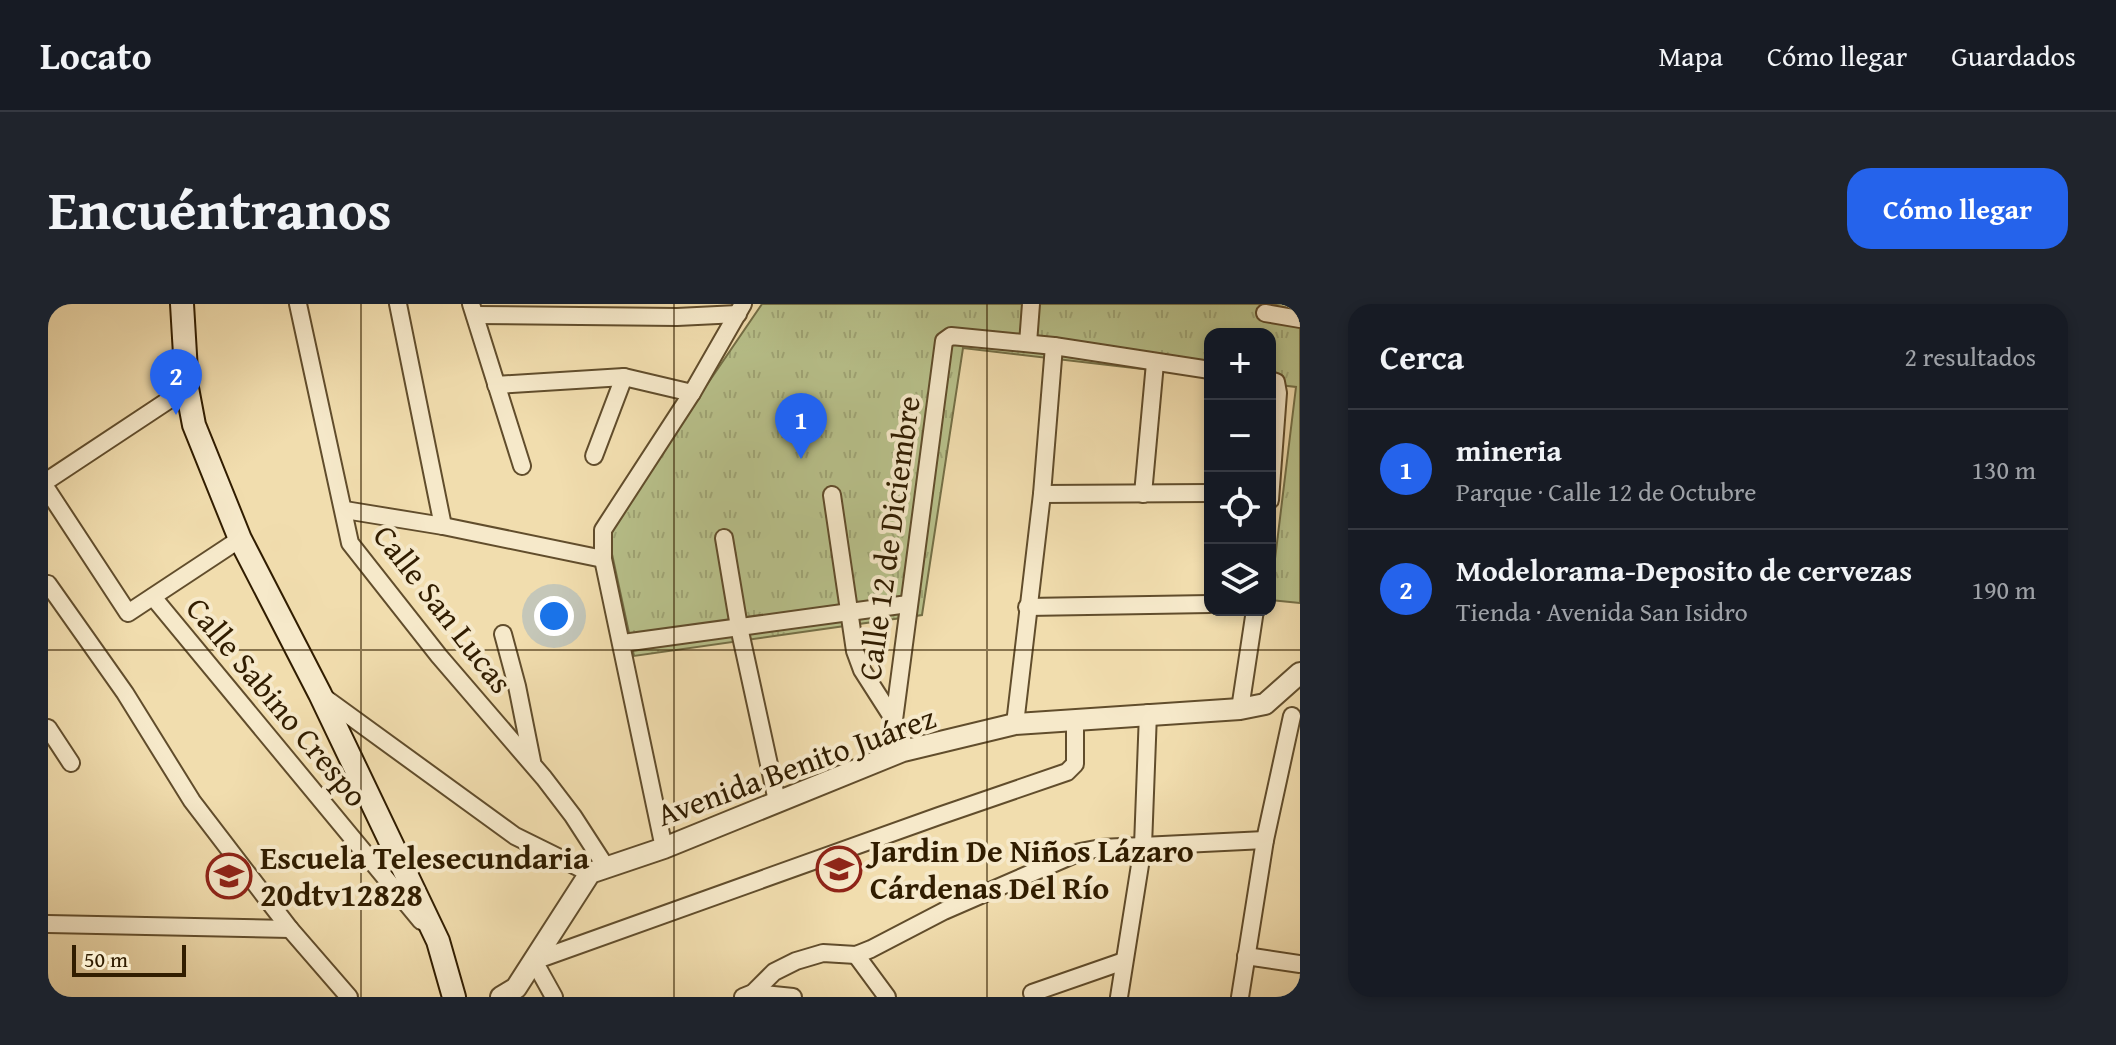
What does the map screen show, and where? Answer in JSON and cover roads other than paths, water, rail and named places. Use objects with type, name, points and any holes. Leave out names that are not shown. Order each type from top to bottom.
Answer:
[{"type":"main road","points":[[182,304],[187,388],[194,425],[240,539],[320,694],[438,941],[457,996]]},
{"type":"street","name":"Calle San Lucas","points":[[298,304],[350,543],[439,656],[573,816],[598,870]]},
{"type":"street","points":[[398,304],[443,526]]},
{"type":"street","points":[[1031,304],[1028,343],[1204,369]]},
{"type":"street","points":[[522,466],[473,310],[677,317],[740,309]]},
{"type":"street","points":[[664,848],[603,559],[603,530],[692,393],[740,309]]},
{"type":"street","points":[[1265,313],[1300,319]]},
{"type":"street","name":"Calle 12 de Diciembre","points":[[903,751],[894,720],[944,341],[951,336],[1028,343]]},
{"type":"street","points":[[1015,724],[1042,494],[1054,346]]},
{"type":"street","points":[[1143,494],[1155,363]]},
{"type":"street","points":[[496,385],[624,377],[692,393]]},
{"type":"street","points":[[594,456],[624,377]]},
{"type":"street","points":[[48,480],[187,388]]},
{"type":"street","points":[[1272,472],[1276,388]]},
{"type":"street","name":"Calle Sabino Crespo","points":[[48,491],[128,613],[153,597],[438,941]]},
{"type":"street","points":[[1042,494],[1204,493]]},
{"type":"street","points":[[832,495],[848,613],[862,670],[894,720]]},
{"type":"street","points":[[345,510],[443,526],[603,559]]},
{"type":"street","points":[[724,538],[739,627],[777,801]]},
{"type":"street","points":[[153,597],[240,539]]},
{"type":"street","points":[[48,584],[125,693],[192,801],[290,929],[349,997]]},
{"type":"street","points":[[623,643],[908,604]]},
{"type":"street","points":[[1027,607],[1204,604]]},
{"type":"street","points":[[1240,709],[1254,616]]},
{"type":"street","points":[[503,634],[533,765]]},
{"type":"street","points":[[1240,997],[1265,840],[1296,717],[1265,704],[1300,673]]},
{"type":"street","points":[[320,694],[515,836],[598,870],[516,988],[501,997]]},
{"type":"street","name":"Avenida Benito Juárez","points":[[598,870],[664,848],[903,751],[1015,724],[1240,709],[1265,704]]},
{"type":"street","points":[[1119,997],[1143,846],[1148,713]]},
{"type":"street","points":[[534,961],[1067,772],[1075,764],[1075,719]]},
{"type":"street","points":[[48,728],[71,763]]},
{"type":"street","points":[[748,995],[774,972],[796,961],[823,953],[856,955],[944,911],[1080,852],[1101,848],[1265,840]]},
{"type":"street","points":[[48,924],[290,929]]},
{"type":"street","points":[[856,955],[889,997],[901,997]]},
{"type":"street","points":[[1246,956],[1300,964]]},
{"type":"street","points":[[534,961],[554,997]]},
{"type":"street","points":[[1032,993],[1124,961]]},
{"type":"street","points":[[748,995],[793,997]]},
{"type":"place","name":"Modelorama-Deposito de cervezas","points":[[176,415]]},
{"type":"place","name":"mineria","points":[[801,459]]},
{"type":"place","name":"Jardin De Niños Lázaro Cárdenas Del Río","points":[[839,869]]},
{"type":"place","name":"Escuela Telesecundaria 20dtv12828","points":[[229,876]]}]
